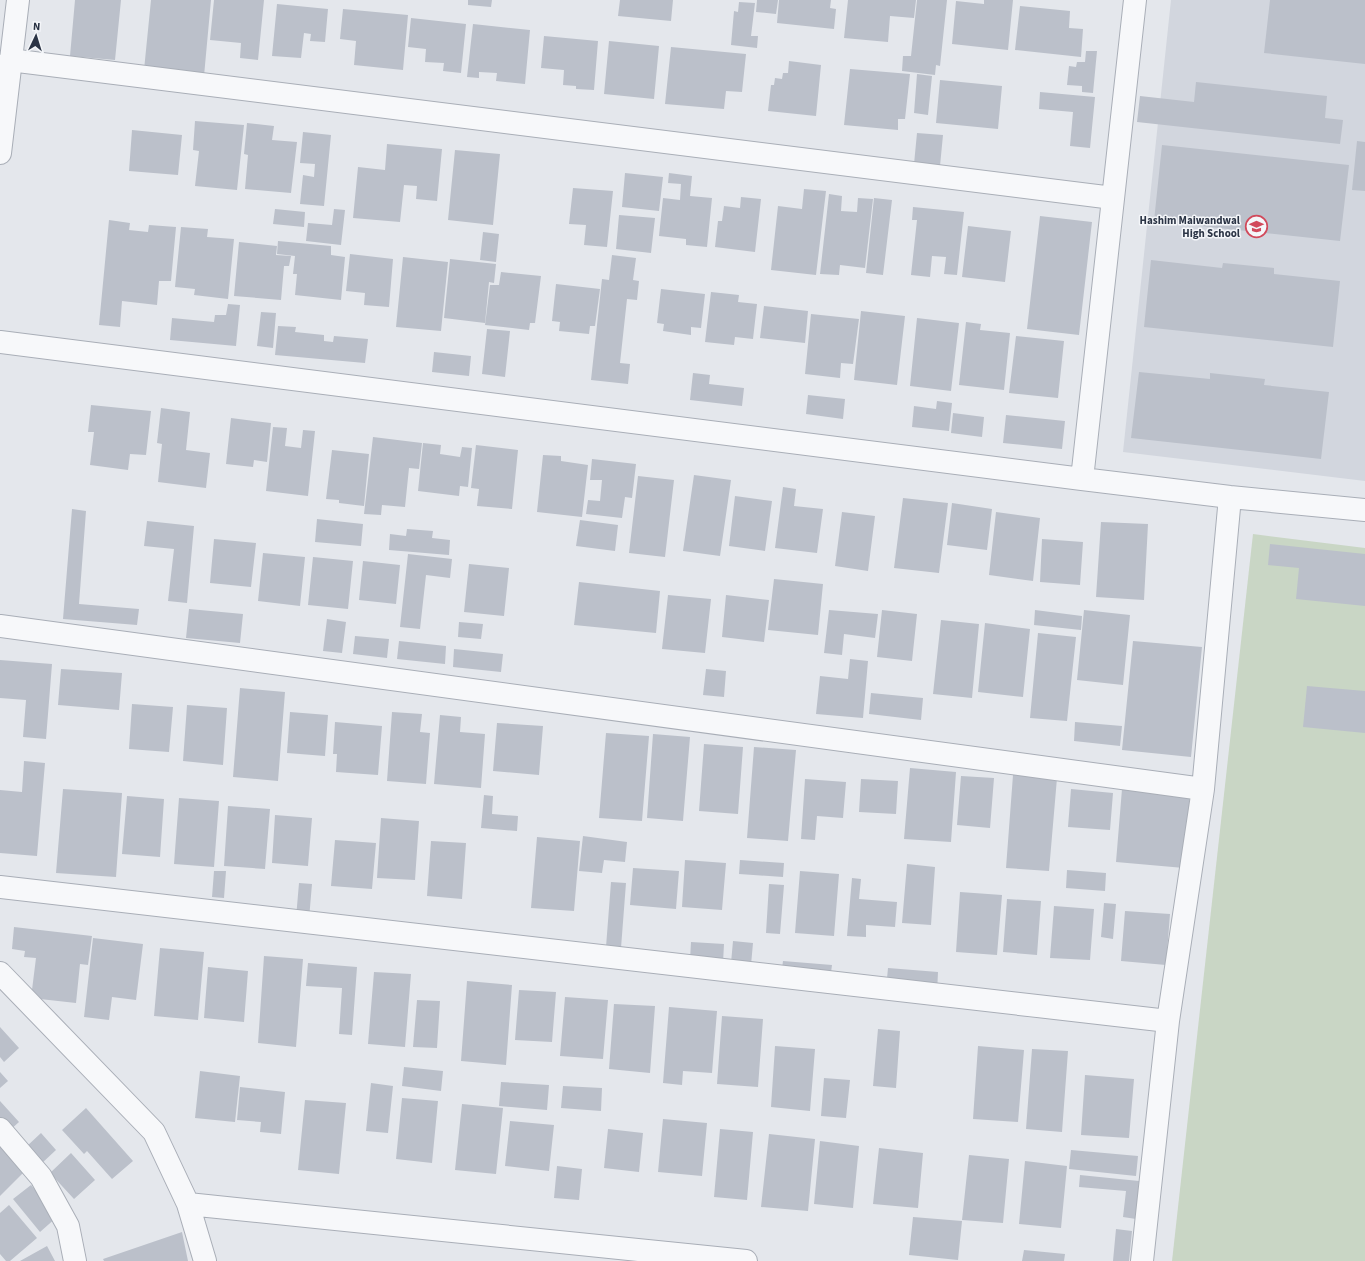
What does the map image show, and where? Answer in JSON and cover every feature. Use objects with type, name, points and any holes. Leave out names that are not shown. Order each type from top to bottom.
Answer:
[{"type":"street","points":[[0,153],[6,72],[18,0]]},
{"type":"street","points":[[1082,479],[1135,0]]},
{"type":"street","points":[[6,72],[1113,198]]},
{"type":"street","points":[[0,342],[1082,479],[1230,497],[1365,510]]},
{"type":"street","points":[[1142,1261],[1168,1021],[1203,789],[1230,497]]},
{"type":"street","points":[[0,626],[1203,789]]},
{"type":"street","points":[[0,887],[1168,1021]]},
{"type":"street","points":[[0,973],[154,1132],[188,1204],[205,1261]]},
{"type":"street","points":[[0,1129],[42,1177],[68,1226],[75,1261]]},
{"type":"street","points":[[188,1204],[746,1261]]},
{"type":"shaded area","name":"Hashim Maiwandwal High School","points":[[1171,0],[1365,0],[1365,481],[1123,452]]},
{"type":"green space","points":[[1253,534],[1365,548],[1365,1261],[1172,1261]]},
{"type":"building","points":[[75,0],[121,0],[115,60],[70,56]]},
{"type":"building","points":[[151,0],[211,0],[204,76],[144,70]]},
{"type":"building","points":[[214,0],[264,0],[258,60],[240,58],[241,43],[210,40]]},
{"type":"building","points":[[468,0],[492,0],[491,7],[468,5]]},
{"type":"building","points":[[620,0],[673,0],[671,21],[618,16]]},
{"type":"building","points":[[757,0],[778,0],[776,14],[756,12]]},
{"type":"building","points":[[779,0],[831,0],[830,8],[836,9],[834,29],[777,23]]},
{"type":"building","points":[[848,0],[916,0],[914,18],[890,16],[888,42],[844,38]]},
{"type":"building","points":[[917,0],[947,0],[940,66],[936,65],[935,75],[902,71],[903,56],[911,56]]},
{"type":"building","points":[[984,0],[1013,0],[1008,50],[952,44],[956,1],[984,4]]},
{"type":"building","points":[[1270,0],[1365,0],[1365,64],[1264,53]]},
{"type":"building","points":[[739,2],[755,3],[751,36],[758,36],[757,48],[731,45],[734,11],[738,12]]},
{"type":"building","points":[[277,4],[328,9],[325,42],[310,41],[311,34],[304,33],[301,58],[272,56]]},
{"type":"building","points":[[1020,6],[1070,11],[1069,28],[1083,29],[1081,57],[1015,50]]},
{"type":"building","points":[[343,9],[408,15],[403,70],[354,65],[356,41],[340,39]]},
{"type":"building","points":[[411,18],[466,24],[461,73],[443,71],[444,63],[425,62],[426,49],[408,47]]},
{"type":"building","points":[[473,24],[530,30],[525,84],[496,81],[497,73],[479,72],[479,78],[467,77]]},
{"type":"building","points":[[544,36],[598,41],[594,90],[576,89],[576,86],[563,85],[564,70],[541,68]]},
{"type":"building","points":[[609,41],[659,46],[654,99],[604,94]]},
{"type":"building","points":[[671,47],[746,54],[742,92],[726,91],[724,109],[665,104]]},
{"type":"building","points":[[1086,51],[1097,51],[1093,93],[1082,92],[1082,86],[1067,85],[1069,66],[1076,67],[1077,62],[1085,62]]},
{"type":"building","points":[[789,61],[821,65],[816,116],[768,111],[771,85],[774,85],[775,78],[782,79],[783,73],[788,73]]},
{"type":"building","points":[[850,69],[910,74],[905,119],[898,119],[898,130],[844,125]]},
{"type":"building","points":[[917,74],[932,76],[928,115],[914,113]]},
{"type":"building","points":[[940,80],[1002,86],[998,129],[936,123]]},
{"type":"building","points":[[1196,82],[1327,96],[1325,118],[1343,120],[1340,144],[1137,122],[1140,96],[1194,102]]},
{"type":"building","points":[[1040,92],[1095,97],[1090,148],[1070,146],[1073,112],[1039,109]]},
{"type":"building","points":[[195,121],[244,125],[237,190],[195,186],[199,151],[193,150]]},
{"type":"building","points":[[247,123],[274,126],[272,140],[297,142],[291,193],[245,189],[248,155],[244,154]]},
{"type":"building","points":[[132,130],[182,135],[178,175],[129,171]]},
{"type":"building","points":[[303,132],[331,135],[324,206],[300,204],[303,175],[314,177],[315,164],[300,163]]},
{"type":"building","points":[[917,133],[943,135],[940,166],[914,164]]},
{"type":"building","points":[[1357,141],[1365,142],[1365,191],[1352,190]]},
{"type":"building","points":[[387,144],[442,149],[437,201],[416,199],[417,186],[404,185],[400,222],[353,218],[358,167],[385,170]]},
{"type":"building","points":[[1162,145],[1349,165],[1340,241],[1154,221]]},
{"type":"building","points":[[455,150],[500,154],[493,225],[448,220]]},
{"type":"building","points":[[625,173],[663,177],[659,211],[622,207]]},
{"type":"building","points":[[669,173],[692,176],[690,196],[712,198],[707,247],[686,245],[686,239],[659,236],[663,198],[680,200],[681,184],[668,183]]},
{"type":"building","points":[[573,188],[613,191],[607,247],[584,245],[586,225],[569,224]]},
{"type":"building","points":[[804,189],[826,191],[816,275],[771,270],[778,206],[802,209]]},
{"type":"building","points":[[829,194],[842,196],[841,211],[857,212],[858,198],[873,199],[865,268],[840,265],[839,275],[820,274]]},
{"type":"building","points":[[741,197],[761,199],[755,252],[715,247],[718,221],[722,221],[724,206],[740,208]]},
{"type":"building","points":[[874,198],[892,200],[883,275],[866,273]]},
{"type":"building","points":[[913,207],[964,212],[957,275],[944,274],[946,257],[932,256],[930,277],[911,275],[917,220],[912,220]]},
{"type":"building","points":[[275,209],[305,212],[304,227],[273,224]]},
{"type":"building","points":[[334,209],[345,210],[341,245],[306,241],[308,223],[332,225]]},
{"type":"building","points":[[619,215],[655,218],[651,253],[616,249]]},
{"type":"building","points":[[1040,216],[1092,222],[1079,335],[1027,329]]},
{"type":"building","points":[[109,220],[130,223],[129,230],[148,232],[149,225],[176,227],[171,281],[159,281],[157,305],[122,301],[120,327],[99,325]]},
{"type":"building","points":[[968,226],[1011,231],[1005,282],[962,277]]},
{"type":"building","points":[[181,227],[208,229],[207,237],[234,239],[228,299],[194,295],[195,289],[175,287]]},
{"type":"building","points":[[483,232],[499,234],[496,262],[480,260]]},
{"type":"building","points":[[278,241],[331,246],[331,255],[345,257],[341,300],[295,295],[297,274],[293,274],[295,256],[277,254]]},
{"type":"building","points":[[239,242],[277,246],[276,255],[291,256],[289,266],[284,266],[281,300],[234,296]]},
{"type":"building","points":[[350,254],[393,259],[389,307],[364,305],[365,293],[346,291]]},
{"type":"building","points":[[612,255],[636,258],[633,280],[639,281],[637,300],[627,299],[620,363],[630,364],[628,384],[591,380],[602,279],[609,280]]},
{"type":"building","points":[[403,257],[448,262],[441,331],[396,327]]},
{"type":"building","points":[[450,259],[496,264],[494,283],[489,282],[485,323],[444,318]]},
{"type":"building","points":[[1151,260],[1222,268],[1223,263],[1274,268],[1274,274],[1340,281],[1333,347],[1144,327]]},
{"type":"building","points":[[501,272],[541,276],[535,323],[530,323],[529,330],[485,325],[490,285],[499,285]]},
{"type":"building","points":[[556,284],[600,289],[595,326],[590,326],[589,334],[559,331],[560,322],[552,321]]},
{"type":"building","points":[[661,289],[705,294],[701,328],[691,327],[691,335],[663,331],[664,324],[657,323]]},
{"type":"building","points":[[711,292],[739,295],[738,302],[757,304],[753,339],[735,337],[734,345],[705,342]]},
{"type":"building","points":[[228,304],[240,305],[236,346],[170,340],[172,318],[214,322],[215,315],[226,315]]},
{"type":"building","points":[[764,306],[808,311],[805,343],[760,338]]},
{"type":"building","points":[[861,311],[905,316],[897,385],[854,380]]},
{"type":"building","points":[[261,312],[276,313],[273,348],[257,346]]},
{"type":"building","points":[[811,314],[859,319],[853,364],[841,363],[840,378],[805,374]]},
{"type":"building","points":[[917,318],[959,323],[951,391],[910,386]]},
{"type":"building","points":[[966,322],[981,324],[980,330],[1010,333],[1004,390],[959,385]]},
{"type":"building","points":[[278,326],[296,327],[295,332],[324,335],[324,341],[333,342],[334,336],[368,339],[365,363],[275,355]]},
{"type":"building","points":[[487,329],[510,331],[505,377],[482,374]]},
{"type":"building","points":[[1016,336],[1064,341],[1058,398],[1009,393]]},
{"type":"building","points":[[434,352],[471,356],[469,376],[432,372]]},
{"type":"building","points":[[1139,372],[1210,379],[1210,373],[1265,379],[1264,385],[1329,392],[1321,459],[1131,438]]},
{"type":"building","points":[[693,373],[710,375],[709,384],[744,388],[742,406],[690,400]]},
{"type":"building","points":[[808,395],[845,399],[843,419],[806,414]]},
{"type":"building","points":[[937,401],[952,403],[949,431],[912,427],[914,406],[936,409]]},
{"type":"building","points":[[91,405],[151,411],[146,455],[130,454],[128,470],[90,465],[94,432],[88,432]]},
{"type":"building","points":[[161,408],[190,412],[186,450],[210,453],[206,488],[158,482],[162,444],[157,443]]},
{"type":"building","points":[[953,413],[984,417],[982,437],[951,433]]},
{"type":"building","points":[[1006,415],[1065,421],[1062,449],[1003,443]]},
{"type":"building","points":[[231,418],[271,423],[267,462],[254,460],[253,467],[226,464]]},
{"type":"building","points":[[273,427],[287,428],[285,446],[301,448],[303,430],[315,431],[308,496],[266,491]]},
{"type":"building","points":[[373,437],[422,443],[419,469],[409,468],[405,507],[382,505],[381,515],[364,514]]},
{"type":"building","points":[[423,443],[441,445],[440,454],[460,457],[462,447],[472,448],[468,487],[460,486],[459,496],[418,491]]},
{"type":"building","points":[[476,445],[518,450],[512,509],[477,506],[479,489],[471,488]]},
{"type":"building","points":[[332,450],[369,454],[364,506],[339,503],[339,500],[326,499]]},
{"type":"building","points":[[543,455],[561,456],[561,461],[588,465],[582,517],[537,512]]},
{"type":"building","points":[[592,459],[636,464],[632,498],[625,497],[622,518],[586,514],[588,500],[600,501],[602,480],[590,480]]},
{"type":"building","points":[[694,475],[731,480],[720,556],[683,551]]},
{"type":"building","points":[[638,476],[674,480],[665,557],[629,553]]},
{"type":"building","points":[[783,487],[796,489],[794,506],[823,509],[817,553],[775,548]]},
{"type":"building","points":[[735,496],[772,501],[765,551],[729,546]]},
{"type":"building","points":[[903,498],[948,503],[939,573],[894,568]]},
{"type":"building","points":[[952,503],[992,509],[987,550],[947,545]]},
{"type":"building","points":[[72,509],[86,511],[79,604],[139,609],[137,625],[63,619]]},
{"type":"building","points":[[842,512],[875,516],[868,571],[835,566]]},
{"type":"building","points":[[996,512],[1040,518],[1033,581],[989,575]]},
{"type":"building","points":[[317,519],[363,524],[361,546],[315,542]]},
{"type":"building","points":[[580,520],[618,525],[615,551],[576,546]]},
{"type":"building","points":[[147,521],[194,526],[187,603],[168,601],[174,549],[144,546]]},
{"type":"building","points":[[1101,522],[1148,524],[1144,600],[1096,597]]},
{"type":"building","points":[[407,529],[433,531],[432,538],[450,540],[449,555],[389,550],[390,534],[406,536]]},
{"type":"building","points":[[214,539],[256,543],[251,587],[210,583]]},
{"type":"building","points":[[1042,539],[1083,542],[1080,585],[1040,582]]},
{"type":"building","points":[[1270,544],[1365,554],[1365,606],[1296,599],[1299,568],[1268,565]]},
{"type":"building","points":[[263,553],[305,557],[300,606],[258,601]]},
{"type":"building","points":[[408,554],[452,559],[450,578],[426,575],[420,629],[400,627]]},
{"type":"building","points":[[313,557],[353,561],[348,609],[308,605]]},
{"type":"building","points":[[363,561],[400,565],[396,604],[359,600]]},
{"type":"building","points":[[469,564],[509,568],[504,616],[464,612]]},
{"type":"building","points":[[774,579],[823,584],[818,635],[768,630]]},
{"type":"building","points":[[579,582],[660,591],[656,633],[574,625]]},
{"type":"building","points":[[668,595],[711,599],[705,653],[662,649]]},
{"type":"building","points":[[726,595],[769,600],[764,642],[722,637]]},
{"type":"building","points":[[189,609],[243,614],[240,643],[186,638]]},
{"type":"building","points":[[829,610],[878,614],[875,638],[844,634],[842,655],[824,653]]},
{"type":"building","points":[[882,610],[917,614],[912,661],[877,657]]},
{"type":"building","points":[[1035,610],[1082,616],[1081,630],[1034,625]]},
{"type":"building","points":[[1084,610],[1130,615],[1123,685],[1077,680]]},
{"type":"building","points":[[327,619],[346,622],[342,653],[323,651]]},
{"type":"building","points":[[941,620],[979,624],[972,698],[933,694]]},
{"type":"building","points":[[459,622],[483,624],[481,639],[458,637]]},
{"type":"building","points":[[985,623],[1030,629],[1023,697],[978,692]]},
{"type":"building","points":[[1038,633],[1076,637],[1067,721],[1030,718]]},
{"type":"building","points":[[355,636],[389,639],[387,658],[353,654]]},
{"type":"building","points":[[399,641],[446,646],[445,664],[397,659]]},
{"type":"building","points":[[1133,641],[1202,647],[1191,757],[1122,750]]},
{"type":"building","points":[[454,649],[503,654],[501,672],[453,667]]},
{"type":"building","points":[[850,659],[868,661],[863,718],[816,714],[820,676],[848,679]]},
{"type":"building","points":[[0,660],[52,664],[46,739],[23,737],[26,700],[0,698]]},
{"type":"building","points":[[61,669],[122,673],[119,710],[58,705]]},
{"type":"building","points":[[706,669],[726,671],[724,697],[703,695]]},
{"type":"building","points":[[1307,686],[1365,691],[1365,733],[1303,727]]},
{"type":"building","points":[[240,688],[285,692],[278,781],[233,777]]},
{"type":"building","points":[[871,693],[923,698],[921,720],[869,714]]},
{"type":"building","points":[[132,704],[173,707],[169,752],[129,749]]},
{"type":"building","points":[[187,705],[227,708],[223,765],[183,761]]},
{"type":"building","points":[[290,712],[328,715],[325,756],[287,753]]},
{"type":"building","points":[[392,712],[422,714],[420,732],[430,733],[426,784],[387,781]]},
{"type":"building","points":[[440,715],[461,717],[460,732],[485,734],[481,788],[434,784]]},
{"type":"building","points":[[335,722],[382,726],[378,775],[336,772],[337,754],[333,754]]},
{"type":"building","points":[[1075,722],[1122,726],[1120,746],[1074,741]]},
{"type":"building","points":[[497,723],[543,726],[539,775],[493,771]]},
{"type":"building","points":[[606,733],[649,736],[642,821],[599,818]]},
{"type":"building","points":[[653,734],[690,737],[683,821],[647,818]]},
{"type":"building","points":[[704,744],[743,747],[738,814],[699,811]]},
{"type":"building","points":[[754,747],[796,750],[788,841],[747,838]]},
{"type":"building","points":[[24,761],[45,763],[37,856],[0,853],[0,790],[22,792]]},
{"type":"building","points":[[910,768],[956,772],[951,842],[904,839]]},
{"type":"building","points":[[1013,775],[1057,778],[1049,871],[1006,868]]},
{"type":"building","points":[[961,776],[994,778],[990,828],[957,825]]},
{"type":"building","points":[[805,779],[846,782],[843,818],[817,816],[815,840],[801,839]]},
{"type":"building","points":[[861,779],[898,781],[896,814],[859,812]]},
{"type":"building","points":[[63,789],[122,793],[116,877],[56,873]]},
{"type":"building","points":[[1071,789],[1113,793],[1110,830],[1068,827]]},
{"type":"building","points":[[1122,789],[1190,795],[1184,868],[1116,862]]},
{"type":"building","points":[[484,795],[493,796],[492,814],[518,816],[517,831],[481,828]]},
{"type":"building","points":[[127,796],[164,799],[160,857],[122,854]]},
{"type":"building","points":[[179,798],[219,801],[214,867],[174,864]]},
{"type":"building","points":[[228,806],[270,809],[265,869],[224,866]]},
{"type":"building","points":[[275,815],[312,818],[308,866],[272,863]]},
{"type":"building","points":[[381,818],[419,821],[415,880],[377,878]]},
{"type":"building","points":[[583,836],[627,842],[625,862],[604,860],[602,873],[579,871]]},
{"type":"building","points":[[537,837],[580,841],[574,911],[531,908]]},
{"type":"building","points":[[335,840],[376,843],[372,889],[331,886]]},
{"type":"building","points":[[431,841],[466,843],[462,899],[427,896]]},
{"type":"building","points":[[685,860],[726,863],[722,910],[682,907]]},
{"type":"building","points":[[740,860],[784,863],[783,877],[739,874]]},
{"type":"building","points":[[907,864],[935,867],[931,925],[902,923]]},
{"type":"building","points":[[633,868],[679,871],[676,909],[630,905]]},
{"type":"building","points":[[1067,870],[1106,873],[1105,891],[1066,888]]},
{"type":"building","points":[[214,871],[226,871],[224,898],[212,897]]},
{"type":"building","points":[[800,871],[839,874],[834,936],[795,933]]},
{"type":"building","points":[[852,878],[861,879],[859,899],[897,902],[895,927],[866,925],[866,937],[847,936]]},
{"type":"building","points":[[611,882],[626,883],[621,948],[606,947]]},
{"type":"building","points":[[299,883],[312,884],[309,919],[296,918]]},
{"type":"building","points":[[769,884],[784,885],[780,934],[766,933]]},
{"type":"building","points":[[960,892],[1002,895],[997,955],[956,952]]},
{"type":"building","points":[[1007,899],[1041,901],[1037,955],[1003,952]]},
{"type":"building","points":[[1104,903],[1116,904],[1113,939],[1101,937]]},
{"type":"building","points":[[1054,906],[1094,909],[1090,960],[1050,958]]},
{"type":"building","points":[[1125,911],[1170,914],[1166,965],[1121,961]]},
{"type":"building","points":[[14,927],[92,936],[88,965],[80,964],[76,1003],[31,998],[36,958],[24,957],[25,951],[12,949]]},
{"type":"building","points":[[93,938],[143,944],[136,1000],[112,997],[109,1020],[84,1017]]},
{"type":"building","points":[[733,941],[753,943],[751,965],[731,963]]},
{"type":"building","points":[[691,942],[724,944],[723,963],[690,960]]},
{"type":"building","points":[[160,948],[204,952],[198,1020],[154,1016]]},
{"type":"building","points":[[264,956],[303,959],[296,1047],[258,1043]]},
{"type":"building","points":[[783,961],[832,965],[830,980],[781,976]]},
{"type":"building","points":[[308,963],[357,967],[352,1035],[339,1034],[342,988],[306,986]]},
{"type":"building","points":[[208,967],[248,971],[244,1022],[204,1018]]},
{"type":"building","points":[[888,968],[938,972],[937,993],[886,989]]},
{"type":"building","points":[[374,972],[411,974],[405,1047],[368,1044]]},
{"type":"building","points":[[467,981],[512,985],[506,1065],[461,1061]]},
{"type":"building","points":[[519,990],[556,992],[552,1042],[515,1040]]},
{"type":"building","points":[[565,997],[608,1000],[603,1059],[560,1056]]},
{"type":"building","points":[[417,1000],[440,1001],[437,1048],[413,1047]]},
{"type":"building","points":[[614,1004],[655,1006],[650,1073],[609,1069]]},
{"type":"building","points":[[669,1007],[717,1011],[712,1073],[683,1071],[682,1085],[663,1083]]},
{"type":"building","points":[[722,1016],[763,1019],[758,1087],[717,1084]]},
{"type":"building","points":[[0,1027],[19,1048],[4,1062],[0,1057]]},
{"type":"building","points":[[878,1029],[900,1031],[896,1088],[873,1086]]},
{"type":"building","points":[[775,1046],[815,1049],[810,1111],[771,1107]]},
{"type":"building","points":[[978,1046],[1024,1050],[1018,1122],[973,1119]]},
{"type":"building","points":[[1032,1049],[1068,1051],[1062,1132],[1026,1129]]},
{"type":"building","points":[[404,1067],[443,1071],[441,1091],[402,1086]]},
{"type":"building","points":[[200,1071],[240,1076],[235,1122],[195,1118]]},
{"type":"building","points":[[0,1072],[8,1081],[0,1088]]},
{"type":"building","points":[[1085,1075],[1134,1079],[1129,1138],[1081,1135]]},
{"type":"building","points":[[824,1078],[850,1080],[846,1118],[821,1116]]},
{"type":"building","points":[[501,1082],[549,1085],[547,1110],[499,1106]]},
{"type":"building","points":[[371,1083],[393,1086],[388,1133],[366,1131]]},
{"type":"building","points":[[563,1086],[602,1088],[601,1111],[561,1108]]},
{"type":"building","points":[[240,1087],[285,1092],[281,1134],[260,1132],[261,1122],[237,1120]]},
{"type":"building","points":[[402,1098],[438,1101],[432,1163],[396,1159]]},
{"type":"building","points":[[305,1100],[346,1103],[339,1174],[298,1170]]},
{"type":"building","points":[[0,1101],[19,1122],[9,1131],[0,1121]]},
{"type":"building","points":[[462,1104],[503,1108],[496,1174],[455,1170]]},
{"type":"building","points":[[86,1108],[133,1161],[112,1179],[87,1151],[84,1154],[62,1130]]},
{"type":"building","points":[[663,1119],[707,1123],[702,1176],[658,1172]]},
{"type":"building","points":[[510,1121],[554,1125],[549,1171],[505,1166]]},
{"type":"building","points":[[608,1129],[643,1133],[639,1172],[604,1168]]},
{"type":"building","points":[[720,1129],[753,1132],[747,1200],[714,1197]]},
{"type":"building","points":[[41,1133],[56,1150],[41,1164],[26,1147]]},
{"type":"building","points":[[769,1134],[815,1139],[808,1211],[761,1207]]},
{"type":"building","points":[[820,1141],[859,1146],[853,1208],[814,1204]]},
{"type":"building","points":[[0,1146],[25,1171],[0,1196]]},
{"type":"building","points":[[879,1148],[923,1153],[918,1208],[873,1204]]},
{"type":"building","points":[[1071,1150],[1138,1156],[1136,1176],[1069,1169]]},
{"type":"building","points":[[71,1153],[95,1180],[74,1199],[50,1173]]},
{"type":"building","points":[[969,1155],[1009,1159],[1003,1223],[962,1220]]},
{"type":"building","points":[[1025,1161],[1067,1166],[1061,1228],[1019,1224]]},
{"type":"building","points":[[557,1166],[582,1169],[579,1200],[554,1198]]},
{"type":"building","points":[[1080,1175],[1139,1181],[1136,1219],[1123,1217],[1126,1191],[1079,1187]]},
{"type":"building","points":[[31,1185],[57,1217],[40,1232],[13,1199]]},
{"type":"building","points":[[9,1205],[37,1238],[10,1261],[6,1261],[0,1254],[0,1213]]},
{"type":"building","points":[[913,1217],[962,1221],[958,1260],[909,1255]]},
{"type":"building","points":[[1116,1229],[1132,1231],[1129,1261],[1113,1261]]},
{"type":"building","points":[[182,1232],[188,1261],[104,1261],[103,1259]]},
{"type":"building","points":[[47,1246],[55,1261],[20,1261]]},
{"type":"building","points":[[1024,1250],[1065,1254],[1064,1261],[1022,1261]]},
{"type":"place","name":"Hashim Maiwandwal High School","points":[[1256,226]]}]
